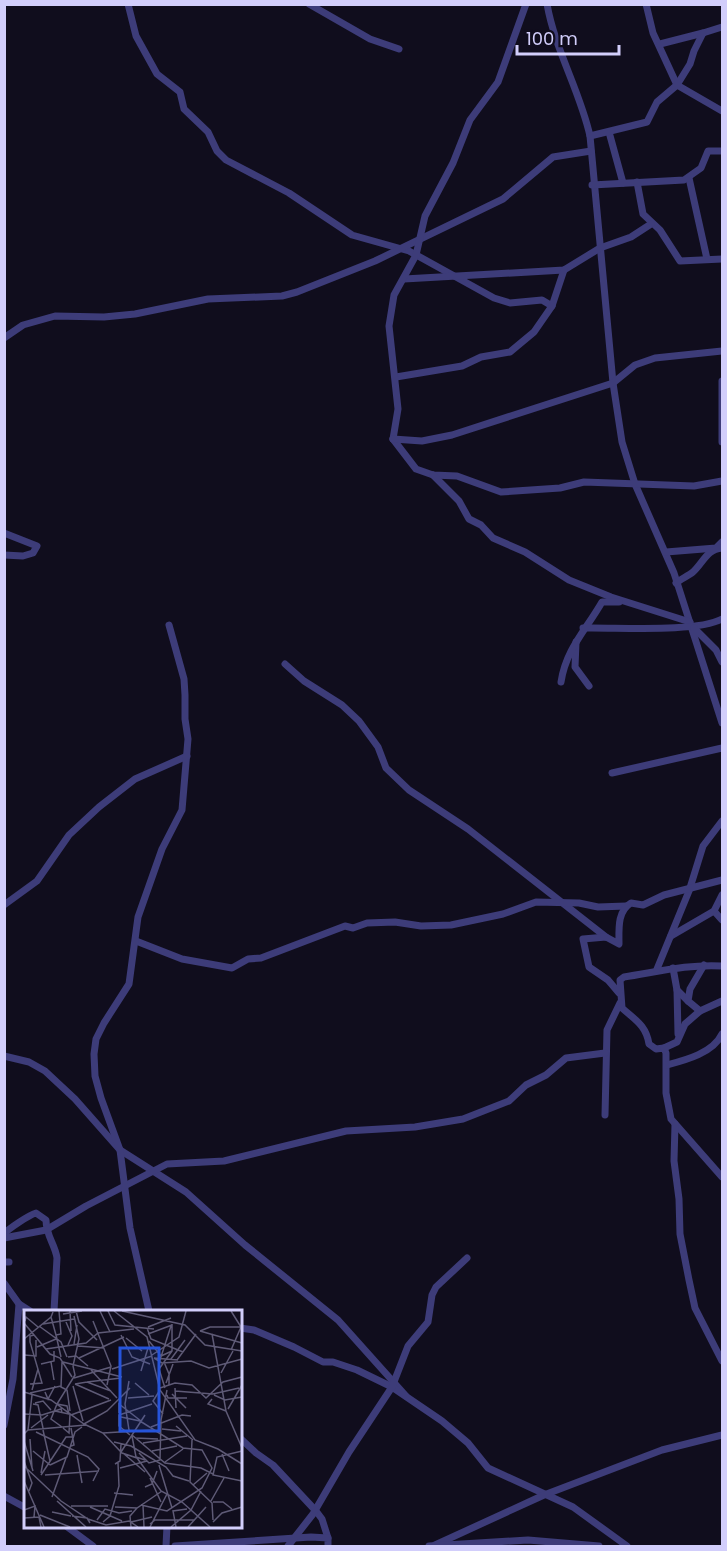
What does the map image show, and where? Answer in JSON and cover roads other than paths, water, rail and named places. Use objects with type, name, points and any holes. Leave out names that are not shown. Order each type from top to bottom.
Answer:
[{"type":"street","points":[[128,4],[136,36],[157,74],[180,92],[184,109],[208,132],[217,151],[226,160],[289,193],[351,235],[416,255],[494,298],[510,303],[542,300],[552,306]]},
{"type":"street","points":[[309,4],[370,39],[399,49]]},
{"type":"street","points":[[526,4],[498,82],[470,120],[453,163],[435,192],[425,216],[422,239],[416,255],[394,295],[389,326],[398,409],[393,439],[416,469],[433,475],[457,476],[501,492],[560,488],[584,482],[694,486],[723,481]]},
{"type":"street","points":[[547,4],[558,45],[585,111],[590,136],[592,185],[613,382],[622,442],[635,484],[666,552],[723,723]]},
{"type":"street","points":[[646,4],[653,33],[677,85],[723,111]]},
{"type":"street","points":[[660,44],[723,27]]},
{"type":"street","points":[[590,136],[648,122],[657,102],[677,85],[690,64],[704,33]]},
{"type":"street","points":[[609,132],[623,183]]},
{"type":"street","points":[[4,338],[23,325],[55,315],[104,317],[135,314],[208,299],[282,296],[364,266],[503,199],[553,157],[591,151]]},
{"type":"street","points":[[592,185],[689,178],[701,168],[708,151],[723,151]]},
{"type":"street","points":[[689,178],[707,259]]},
{"type":"street","points":[[637,182],[643,214],[660,230],[680,261],[723,259]]},
{"type":"street","points":[[404,279],[564,270],[600,248],[618,243],[651,224]]},
{"type":"street","points":[[396,377],[462,366],[481,357],[510,352],[534,332],[552,306],[564,270]]},
{"type":"street","points":[[393,439],[422,441],[452,435],[613,382],[635,365],[656,358],[723,351]]},
{"type":"street","points":[[723,381],[723,442]]},
{"type":"street","points":[[433,475],[459,501],[469,519],[481,525],[493,538],[525,552],[569,580],[691,624],[716,650],[723,662]]},
{"type":"street","points":[[4,533],[37,546],[33,553],[23,556],[4,555]]},
{"type":"street","points":[[676,583],[694,571],[705,557],[719,548],[723,542]]},
{"type":"street","points":[[666,552],[719,548]]},
{"type":"street","points":[[561,682],[563,665],[576,638],[602,602],[629,601]]},
{"type":"street","points":[[583,628],[714,623],[723,619]]},
{"type":"street","points":[[149,1310],[138,1268],[120,1150],[95,1076],[94,1054],[96,1039],[104,1023],[129,984],[138,917],[152,883],[162,849],[182,810],[187,756],[184,680],[169,625]]},
{"type":"street","points":[[576,638],[575,667],[589,686]]},
{"type":"street","points":[[285,664],[304,681],[342,705],[359,721],[378,747],[386,768],[409,790],[468,829],[606,937],[619,944],[618,925],[627,906]]},
{"type":"street","points":[[612,772],[723,748]]},
{"type":"street","points":[[4,906],[37,881],[69,835],[99,807],[135,779],[187,756]]},
{"type":"street","points":[[657,969],[689,891],[703,846],[723,821]]},
{"type":"street","points":[[136,941],[182,959],[232,968],[248,959],[261,958],[345,926],[353,928],[367,923],[395,922],[421,926],[451,925],[503,914],[536,902],[579,903],[598,907],[627,906],[635,902],[643,905],[664,895],[689,891],[723,880]]},
{"type":"street","points":[[671,936],[714,911],[723,895]]},
{"type":"street","points":[[714,911],[723,920]]},
{"type":"street","points":[[606,937],[583,939],[584,953],[589,967],[608,980],[621,994]]},
{"type":"street","points":[[604,1115],[607,1030],[620,1003],[620,980],[657,969],[704,965],[723,966]]},
{"type":"street","points":[[688,1001],[690,990],[704,965]]},
{"type":"street","points":[[673,968],[677,990],[677,1042]]},
{"type":"street","points":[[677,990],[700,1011]]},
{"type":"street","points":[[620,1003],[642,1024],[650,1044],[656,1049],[677,1042],[685,1024],[700,1011],[723,1001]]},
{"type":"street","points":[[667,1065],[698,1055],[720,1040],[723,1034]]},
{"type":"street","points":[[664,1048],[669,1112],[675,1124],[723,1177]]},
{"type":"street","points":[[4,1236],[46,1230],[167,1164],[224,1161],[346,1131],[415,1127],[463,1119],[509,1101],[526,1084],[546,1075],[566,1058],[605,1053]]},
{"type":"street","points":[[4,1056],[29,1062],[45,1071],[75,1099],[120,1150],[186,1192],[245,1245],[338,1320],[393,1385],[460,1436],[488,1468],[573,1507],[627,1546]]},
{"type":"street","points":[[675,1124],[674,1161],[679,1199],[680,1234],[690,1288],[695,1308],[723,1361]]},
{"type":"street","points":[[4,1236],[28,1215],[36,1213],[46,1220],[46,1230],[57,1258],[54,1310]]},
{"type":"street","points":[[290,1544],[315,1511],[349,1452],[393,1385],[408,1346],[428,1322],[432,1295],[436,1287],[467,1258]]},
{"type":"street","points":[[4,1283],[19,1304],[28,1310]]},
{"type":"street","points":[[4,1425],[13,1378],[19,1304]]},
{"type":"street","points":[[242,1328],[254,1330],[323,1362],[342,1364],[393,1385]]},
{"type":"street","points":[[432,1546],[544,1495],[662,1450],[723,1435]]},
{"type":"street","points":[[242,1439],[273,1465],[322,1519],[328,1538],[327,1546]]},
{"type":"street","points":[[4,1496],[24,1507]]},
{"type":"street","points":[[67,1527],[93,1546]]},
{"type":"street","points":[[166,1546],[167,1527]]},
{"type":"street","points":[[175,1546],[290,1544],[328,1538]]},
{"type":"street","points":[[432,1546],[528,1539],[599,1546]]}]
